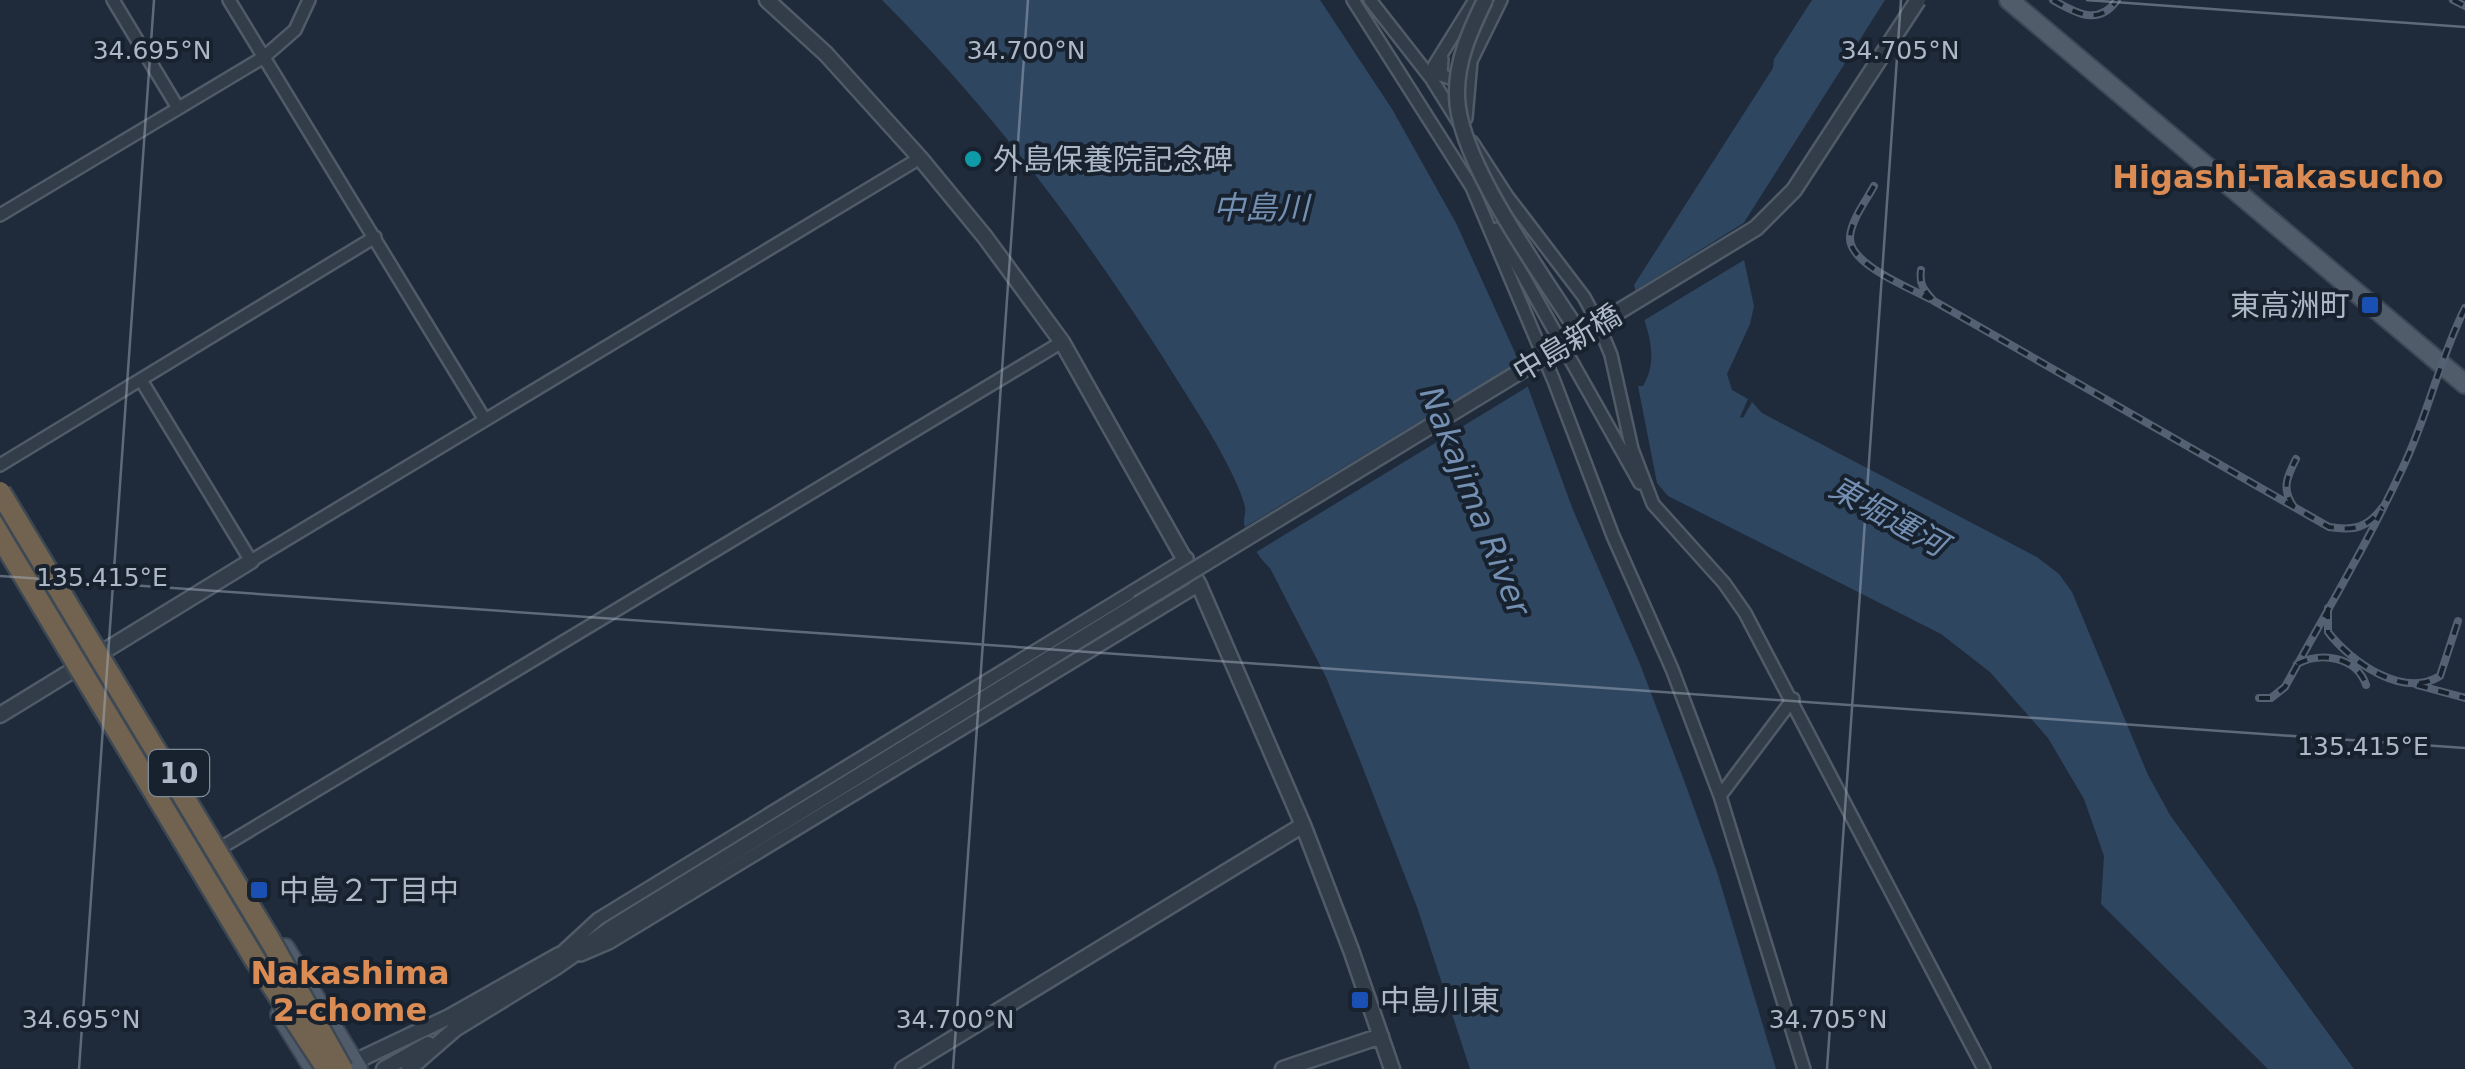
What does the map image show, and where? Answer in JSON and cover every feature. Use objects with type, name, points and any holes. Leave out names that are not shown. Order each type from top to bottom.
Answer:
[{"type":"highway","points":[[0,492],[270,940],[352,1067]]},
{"type":"highway","points":[[0,512],[36,584],[254,958],[327,1069]]},
{"type":"highway","points":[[0,536],[88,662]]},
{"type":"highway","points":[[36,584],[273,968],[291,1004],[302,1050]]},
{"type":"main road","points":[[2009,0],[2465,384]]},
{"type":"main road","name":"10","points":[[0,478],[188,867],[315,1069]]},
{"type":"main road","name":"10","points":[[0,555],[88,662],[223,846],[352,1067]]},
{"type":"street","points":[[113,0],[178,108]]},
{"type":"street","points":[[229,0],[485,420]]},
{"type":"street","points":[[0,215],[264,57],[295,30],[309,0]]},
{"type":"street","points":[[768,0],[826,54],[920,158],[985,237],[1062,342],[1200,585],[1303,825],[1392,1069]]},
{"type":"street","points":[[1353,0],[1471,185],[1623,458],[1653,504],[1734,598],[1793,700],[1984,1069]]},
{"type":"street","points":[[1370,0],[1432,78],[1507,196],[1584,296],[1611,355],[1632,450],[1653,504]]},
{"type":"street","points":[[1432,78],[1434,66],[1475,0]]},
{"type":"street","points":[[1485,0],[1466,38],[1460,68],[1457,98],[1464,138],[1480,173],[1580,336]]},
{"type":"street","points":[[1450,41],[1440,64],[1442,75],[1459,77],[1472,61],[1501,0]]},
{"type":"street","name":"中島新橋","points":[[561,959],[1756,228],[1794,190],[1918,0]]},
{"type":"street","points":[[1471,141],[1465,111],[1472,61]]},
{"type":"street","points":[[0,716],[920,158]]},
{"type":"street","points":[[1471,185],[1554,381],[1613,536],[1672,669],[1720,796],[1804,1069]]},
{"type":"street","points":[[0,465],[375,238]]},
{"type":"street","points":[[188,867],[1062,342]]},
{"type":"street","points":[[141,380],[251,561]]},
{"type":"street","points":[[384,1069],[455,1029],[561,959],[598,918],[1187,558]]},
{"type":"street","points":[[315,1069],[352,1067],[561,959],[609,943],[1200,585]]},
{"type":"street","points":[[1720,796],[1793,700]]},
{"type":"street","points":[[902,1069],[1303,825]]},
{"type":"street","points":[[409,1069],[455,1029]]},
{"type":"street","points":[[1283,1069],[1381,1036]]},
{"type":"water","name":"中島川","points":[[882,0],[1320,0],[1392,109],[1456,223],[1517,357],[1573,510],[1640,664],[1685,783],[1717,872],[1776,1069],[1470,1069],[1417,907],[1359,758],[1326,677],[1270,568],[1250,541],[1242,498],[1219,449],[1166,361],[1054,199],[972,97]]},
{"type":"water","name":"東堀運河","points":[[1812,0],[1885,0],[1738,232],[1754,306],[1727,374],[1732,390],[1748,399],[1740,417],[1752,402],[1762,413],[2037,557],[2059,574],[2072,592],[2148,775],[2170,815],[2354,1069],[2268,1069],[2101,904],[2104,856],[2084,799],[2048,738],[1990,672],[1941,634],[1668,496],[1657,483],[1638,386],[1643,386],[1649,373],[1651,349],[1634,285]]},
{"type":"pier","points":[[1750,219],[1742,237],[1749,257],[1638,324],[1631,293]]},
{"type":"pier","points":[[1523,359],[1532,384],[1253,554],[1240,530]]},
{"type":"railway","points":[[2053,0],[2087,15],[2103,13],[2117,0]]},
{"type":"railway","points":[[2453,0],[2465,6]]},
{"type":"railway","points":[[1874,186],[1853,224],[1852,247],[1869,266],[1930,299]]},
{"type":"railway","points":[[1921,270],[1923,287],[1934,301],[2329,527],[2360,526],[2383,507]]},
{"type":"railway","points":[[2259,698],[2271,698],[2285,687],[2376,521],[2412,446],[2465,308]]},
{"type":"railway","points":[[2294,507],[2287,483],[2296,459]]},
{"type":"railway","points":[[2328,608],[2328,632],[2350,655],[2379,674],[2410,683],[2440,676],[2458,621]]},
{"type":"railway","points":[[2297,664],[2317,658],[2337,659],[2355,668],[2366,685]]},
{"type":"railway","points":[[2417,685],[2465,698]]},
{"type":"place","name":"外島保養院記念碑","points":[[973,159]]},
{"type":"place","name":"東高洲町","points":[[2370,305]]},
{"type":"place","name":"中島２丁目中","points":[[259,890]]},
{"type":"place","name":"中島川東","points":[[1360,1000]]},
{"type":"district","name":"Higashi-Takasucho","points":[[2278,177]]},
{"type":"district","name":"Nakashima 2-chome","points":[[350,992]]},
{"type":"water label","name":"Nakajima River","points":[[1475,501]]}]
